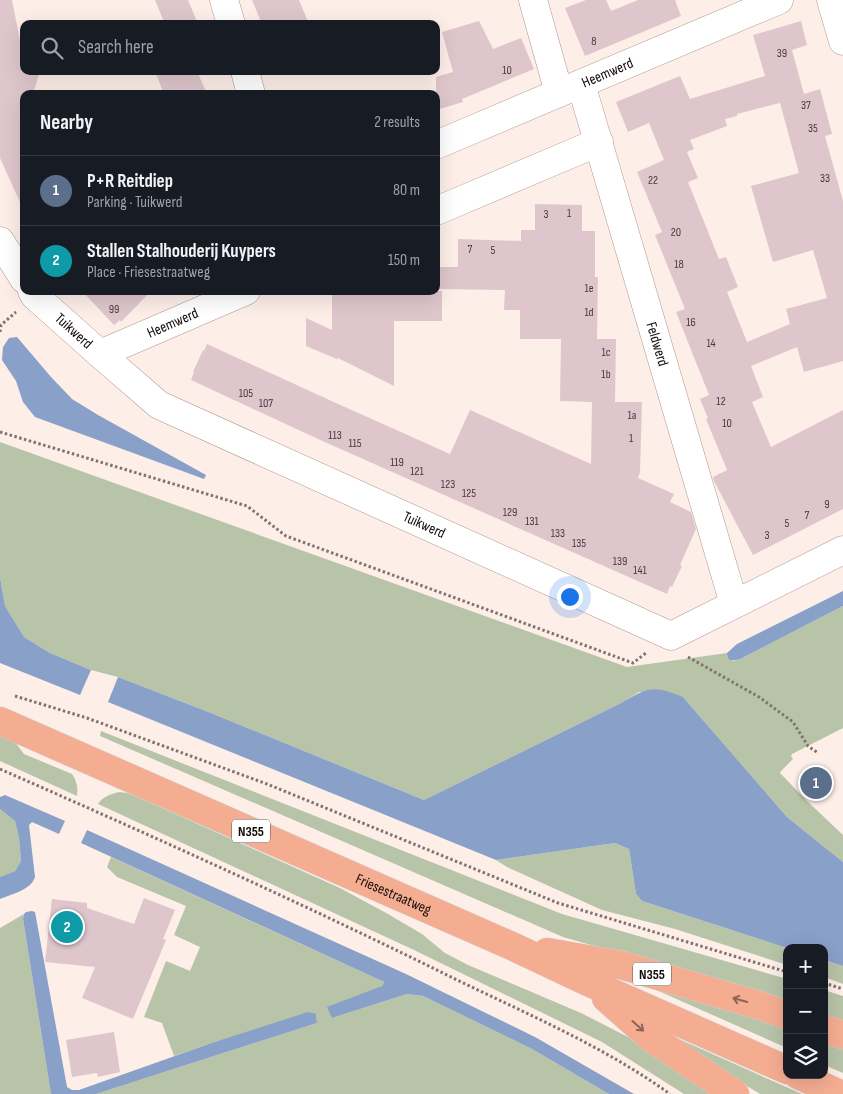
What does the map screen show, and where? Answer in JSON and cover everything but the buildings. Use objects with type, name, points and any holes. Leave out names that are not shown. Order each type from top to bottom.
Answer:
[{"type":"main road","name":"Friesestraatweg","points":[[0,720],[783,1068]]},
{"type":"main road","name":"N355","points":[[514,947],[621,965],[783,1014]]},
{"type":"main road","name":"N355","points":[[588,982],[650,1037],[735,1094]]},
{"type":"main road","points":[[828,1030],[843,1035]]},
{"type":"main road","points":[[807,1079],[840,1094]]},
{"type":"street","points":[[224,0],[230,20]]},
{"type":"street","name":"Feldwerd","points":[[533,0],[570,88],[599,142],[734,604]]},
{"type":"street","name":"Heemwerd","points":[[440,143],[779,0]]},
{"type":"street","points":[[831,0],[843,41]]},
{"type":"street","points":[[246,75],[250,90]]},
{"type":"street","points":[[440,209],[599,142]]},
{"type":"street","points":[[0,241],[20,273]]},
{"type":"street","name":"Tuikwerd","points":[[34,295],[159,405],[671,636]]},
{"type":"street","name":"Heemwerd","points":[[100,354],[237,295]]},
{"type":"street","points":[[671,636],[843,550]]},
{"type":"path","points":[[0,432],[247,506],[286,536],[633,662],[671,636],[683,655],[759,697],[793,722],[808,746],[818,753]]},
{"type":"path","points":[[9,694],[87,718],[267,784],[558,903],[783,971]]},
{"type":"path","points":[[0,769],[85,806],[423,963],[604,1052],[670,1094]]},
{"type":"path","points":[[828,984],[843,989]]},
{"type":"green space","points":[[0,442],[627,667],[727,653],[727,656],[733,661],[843,606],[843,728],[792,754],[793,759],[780,773],[843,835],[843,862],[787,817],[683,697],[639,692],[621,703],[424,800],[211,713],[118,677],[91,670],[50,653],[24,637],[5,606],[0,577]]},
{"type":"green space","points":[[101,731],[562,914],[783,978],[783,1009],[654,963],[563,937],[100,736]]},
{"type":"green space","points":[[0,736],[15,742],[24,754],[72,774],[77,785],[77,796],[0,761]]},
{"type":"green space","points":[[119,792],[138,797],[340,888],[422,934],[445,953],[468,965],[581,1013],[630,1038],[714,1094],[684,1094],[602,1042],[414,950],[98,804],[104,798]]},
{"type":"green space","points":[[0,809],[15,821],[21,861],[15,871],[0,877]]},
{"type":"green space","points":[[615,843],[629,849],[636,894],[642,901],[783,947],[783,964],[675,929],[602,910],[507,867],[496,860]]},
{"type":"green space","points":[[111,857],[384,982],[382,986],[332,1018],[407,994],[423,996],[532,1049],[609,1094],[96,1094],[317,1023],[316,1014],[174,1056],[162,1023],[144,1017],[166,961],[190,971],[200,947],[174,935],[186,906],[117,877],[107,867]]},
{"type":"green space","points":[[24,914],[23,919],[51,1094],[0,1094],[0,928]]},
{"type":"green space","points":[[828,961],[843,966],[843,984],[828,978]]},
{"type":"green space","points":[[618,973],[783,1026],[783,1046]]},
{"type":"green space","points":[[828,991],[843,996],[843,1030],[828,1024]]},
{"type":"green space","points":[[652,1027],[802,1094],[760,1094]]},
{"type":"green space","points":[[828,1041],[843,1046],[843,1073],[828,1067]]},
{"type":"water","points":[[17,337],[72,399],[206,475],[204,479],[35,417],[23,402],[16,381],[2,360],[3,347],[9,338]]},
{"type":"water","points":[[0,577],[5,606],[24,637],[50,653],[91,670],[80,695],[0,663]]},
{"type":"water","points":[[843,591],[843,606],[744,657],[731,660],[727,656],[727,653],[737,644]]},
{"type":"water","points":[[118,677],[424,800],[645,691],[657,689],[683,697],[787,817],[843,862],[843,966],[828,961],[828,944],[783,944],[783,947],[642,901],[636,894],[629,849],[615,843],[496,860],[108,702]]},
{"type":"water","points":[[5,795],[65,821],[59,834],[32,822],[29,825],[35,877],[30,885],[0,899],[0,877],[15,871],[21,861],[15,821],[0,809],[0,797]]},
{"type":"water","points":[[87,830],[406,974],[535,1037],[634,1094],[609,1094],[532,1049],[423,996],[407,994],[332,1018],[327,1007],[382,986],[384,982],[81,843]]},
{"type":"water","points":[[26,912],[35,912],[67,1087],[72,1090],[79,1090],[206,1045],[308,1012],[316,1014],[317,1023],[96,1094],[51,1094],[23,919]]},
{"type":"place","name":"P+R Reitdiep","points":[[816,783]]},
{"type":"place","name":"Stallen Stalhouderij Kuypers","points":[[67,927]]}]
